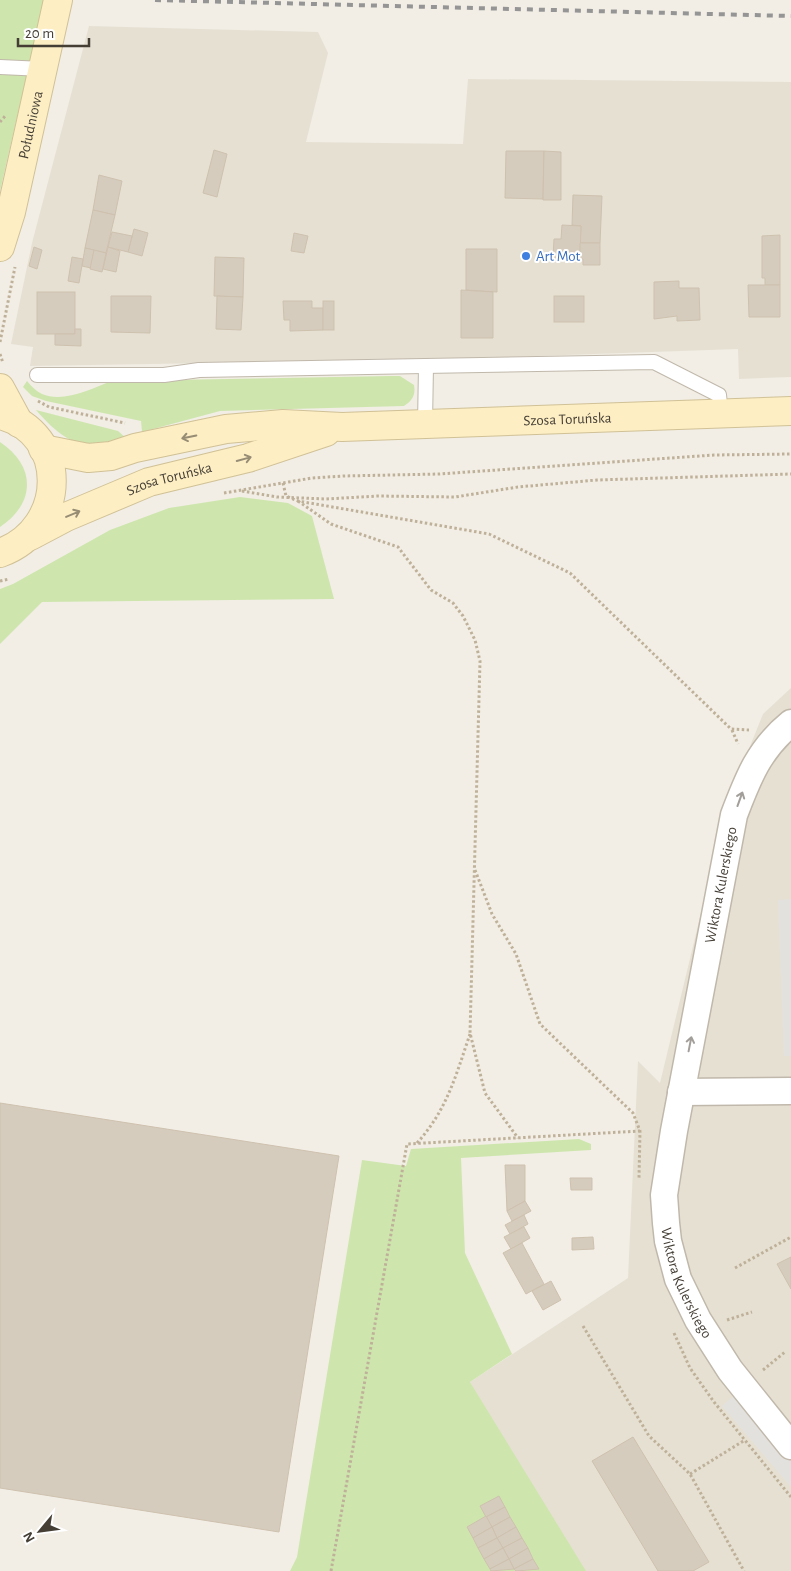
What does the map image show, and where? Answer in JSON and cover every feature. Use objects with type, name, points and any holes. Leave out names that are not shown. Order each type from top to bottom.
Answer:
[{"type":"main road","name":"Południowa","points":[[0,247],[11,212],[58,0]]},
{"type":"main road","points":[[0,388],[10,419],[33,435],[43,450],[49,464],[52,480],[51,495],[44,517],[30,536]]},
{"type":"main road","name":"Szosa Toruńska","points":[[43,450],[88,458],[111,456],[135,448],[226,429],[283,424],[342,427],[791,411]]},
{"type":"main road","name":"Szosa Toruńska","points":[[0,552],[13,548],[30,536],[66,517],[149,482],[248,458],[342,427]]},
{"type":"street","name":"Wiktora Kulerskiego","points":[[785,728],[751,771],[734,815],[681,1092],[664,1195],[668,1241],[678,1279],[698,1320],[730,1370],[791,1446]]},
{"type":"street","points":[[681,1092],[791,1091]]},
{"type":"lane","points":[[0,67],[43,69]]},
{"type":"lane","points":[[37,376],[164,375],[199,370],[654,362],[719,395],[721,413]]},
{"type":"lane","points":[[425,424],[426,366]]},
{"type":"path","points":[[0,342],[4,314]]},
{"type":"path","points":[[48,407],[124,423]]},
{"type":"path","points":[[217,494],[283,483],[344,476],[439,474],[714,454],[791,454]]},
{"type":"path","points":[[236,490],[289,498],[455,498],[518,487],[597,480],[791,474]]},
{"type":"path","points":[[283,483],[286,496],[298,501],[490,534],[570,573],[731,729],[785,728]]},
{"type":"path","points":[[298,501],[331,524],[398,548],[431,590],[453,603],[463,616],[475,640],[480,661],[470,1033],[485,1093],[518,1138]]},
{"type":"path","points":[[0,581],[13,576]]},
{"type":"path","points":[[331,1571],[406,1144],[640,1131],[634,1113],[540,1024],[516,954],[492,914],[474,868]]},
{"type":"path","points":[[416,1144],[432,1126],[446,1104],[470,1033]]},
{"type":"path","points":[[735,1268],[791,1237]]},
{"type":"path","points":[[719,1323],[752,1312]]},
{"type":"path","points":[[583,1326],[649,1436],[690,1474],[744,1571]]},
{"type":"path","points":[[757,1376],[785,1352]]},
{"type":"path","points":[[690,1474],[745,1440]]},
{"type":"shaded area","points":[[89,26],[318,32],[328,53],[306,142],[463,144],[468,79],[791,82],[791,377],[739,379],[738,349],[454,359],[30,366],[33,347],[11,344],[32,243]]},
{"type":"shaded area","points":[[791,688],[791,1571],[575,1571],[470,1382],[628,1278],[638,1061],[660,1083],[728,801],[763,714]]},
{"type":"shaded area","points":[[791,899],[791,1056],[784,1056],[778,900]]},
{"type":"shaded area","points":[[735,1395],[791,1460],[791,1487],[722,1406]]},
{"type":"green space","points":[[0,0],[44,0],[0,191]]},
{"type":"green space","points":[[400,376],[414,385],[413,397],[404,406],[220,411],[142,432],[141,421],[46,401],[32,396],[23,387],[27,381],[42,394],[59,397],[77,394],[111,381]]},
{"type":"green space","points":[[36,410],[118,431],[127,439],[98,444],[76,442],[57,431]]},
{"type":"green space","points":[[0,442],[20,462],[27,484],[25,496],[20,507],[0,527]]},
{"type":"green space","points":[[240,497],[288,503],[312,516],[334,599],[42,602],[0,644],[0,589],[13,584],[110,530],[169,508]]},
{"type":"green space","points":[[579,1139],[591,1144],[591,1150],[461,1158],[465,1253],[512,1354],[470,1382],[586,1571],[290,1571],[297,1557],[362,1160],[406,1166],[411,1149]]},
{"type":"building","points":[[214,150],[227,154],[217,197],[203,193]]},
{"type":"building","points":[[506,151],[544,151],[543,199],[505,198]]},
{"type":"building","points":[[544,151],[561,152],[561,200],[543,200]]},
{"type":"building","points":[[99,175],[122,181],[115,215],[93,210]]},
{"type":"building","points":[[573,195],[602,196],[600,243],[580,243],[581,226],[572,225]]},
{"type":"building","points":[[93,210],[115,215],[106,253],[85,248]]},
{"type":"building","points":[[562,225],[581,226],[580,259],[553,258],[554,239],[561,239]]},
{"type":"building","points":[[134,229],[148,233],[142,256],[128,252]]},
{"type":"building","points":[[112,232],[132,236],[128,252],[108,247]]},
{"type":"building","points":[[294,233],[308,236],[304,253],[291,251]]},
{"type":"building","points":[[780,235],[780,285],[765,285],[765,278],[762,278],[762,236]]},
{"type":"building","points":[[580,243],[600,243],[600,265],[583,265],[583,259],[580,259]]},
{"type":"building","points":[[34,247],[42,250],[37,269],[29,266]]},
{"type":"building","points":[[108,247],[120,251],[116,272],[103,269]]},
{"type":"building","points":[[85,248],[94,250],[91,268],[82,266]]},
{"type":"building","points":[[466,249],[497,249],[497,292],[466,290]]},
{"type":"building","points":[[94,250],[106,253],[102,272],[90,269]]},
{"type":"building","points":[[72,257],[83,259],[79,283],[68,281]]},
{"type":"building","points":[[215,257],[244,258],[243,297],[214,296]]},
{"type":"building","points":[[679,281],[679,288],[699,288],[700,320],[677,321],[677,316],[654,319],[654,282]]},
{"type":"building","points":[[748,285],[780,285],[780,317],[749,317]]},
{"type":"building","points":[[461,290],[493,292],[493,338],[461,338]]},
{"type":"building","points":[[37,292],[75,292],[75,334],[37,334]]},
{"type":"building","points":[[111,296],[151,296],[150,333],[111,332]]},
{"type":"building","points":[[217,296],[243,297],[241,330],[216,329]]},
{"type":"building","points":[[554,296],[584,296],[584,322],[554,322]]},
{"type":"building","points":[[283,301],[312,301],[312,308],[323,308],[323,330],[290,331],[290,320],[284,320]]},
{"type":"building","points":[[323,301],[334,301],[334,330],[323,330]]},
{"type":"building","points":[[75,329],[81,329],[81,346],[55,345],[55,334],[75,334]]},
{"type":"building","points":[[0,1103],[339,1156],[279,1532],[0,1488]]},
{"type":"building","points":[[505,1165],[525,1165],[525,1201],[507,1211]]},
{"type":"building","points":[[570,1178],[592,1178],[592,1190],[571,1190]]},
{"type":"building","points":[[525,1201],[531,1211],[512,1221],[507,1211]]},
{"type":"building","points":[[524,1215],[528,1224],[510,1234],[505,1225]]},
{"type":"building","points":[[524,1227],[530,1238],[511,1249],[504,1237]]},
{"type":"building","points":[[593,1237],[594,1249],[572,1250],[572,1238]]},
{"type":"building","points":[[522,1243],[544,1284],[526,1294],[503,1253]]},
{"type":"building","points":[[791,1257],[791,1289],[777,1264]]},
{"type":"building","points":[[551,1281],[561,1300],[543,1310],[532,1291]]},
{"type":"building","points":[[633,1437],[709,1562],[693,1571],[658,1571],[592,1461]]},
{"type":"building","points":[[499,1496],[505,1507],[486,1517],[480,1506]]},
{"type":"building","points":[[505,1507],[510,1517],[492,1527],[486,1517]]},
{"type":"building","points":[[486,1516],[492,1527],[473,1538],[467,1527]]},
{"type":"building","points":[[510,1517],[516,1527],[497,1538],[492,1527]]},
{"type":"building","points":[[492,1527],[497,1538],[478,1548],[473,1538]]},
{"type":"building","points":[[516,1527],[522,1538],[503,1548],[497,1538]]},
{"type":"building","points":[[497,1538],[503,1548],[484,1559],[478,1548]]},
{"type":"building","points":[[522,1538],[528,1548],[509,1559],[503,1548]]},
{"type":"building","points":[[503,1548],[509,1559],[490,1569],[484,1559]]},
{"type":"building","points":[[528,1548],[533,1559],[514,1569],[509,1559]]},
{"type":"building","points":[[509,1559],[514,1569],[491,1571],[490,1569]]},
{"type":"building","points":[[533,1559],[539,1569],[516,1571],[514,1569]]},
{"type":"railway","points":[[155,0],[791,16]]},
{"type":"place","name":"Art Mot","points":[[526,256]]}]
